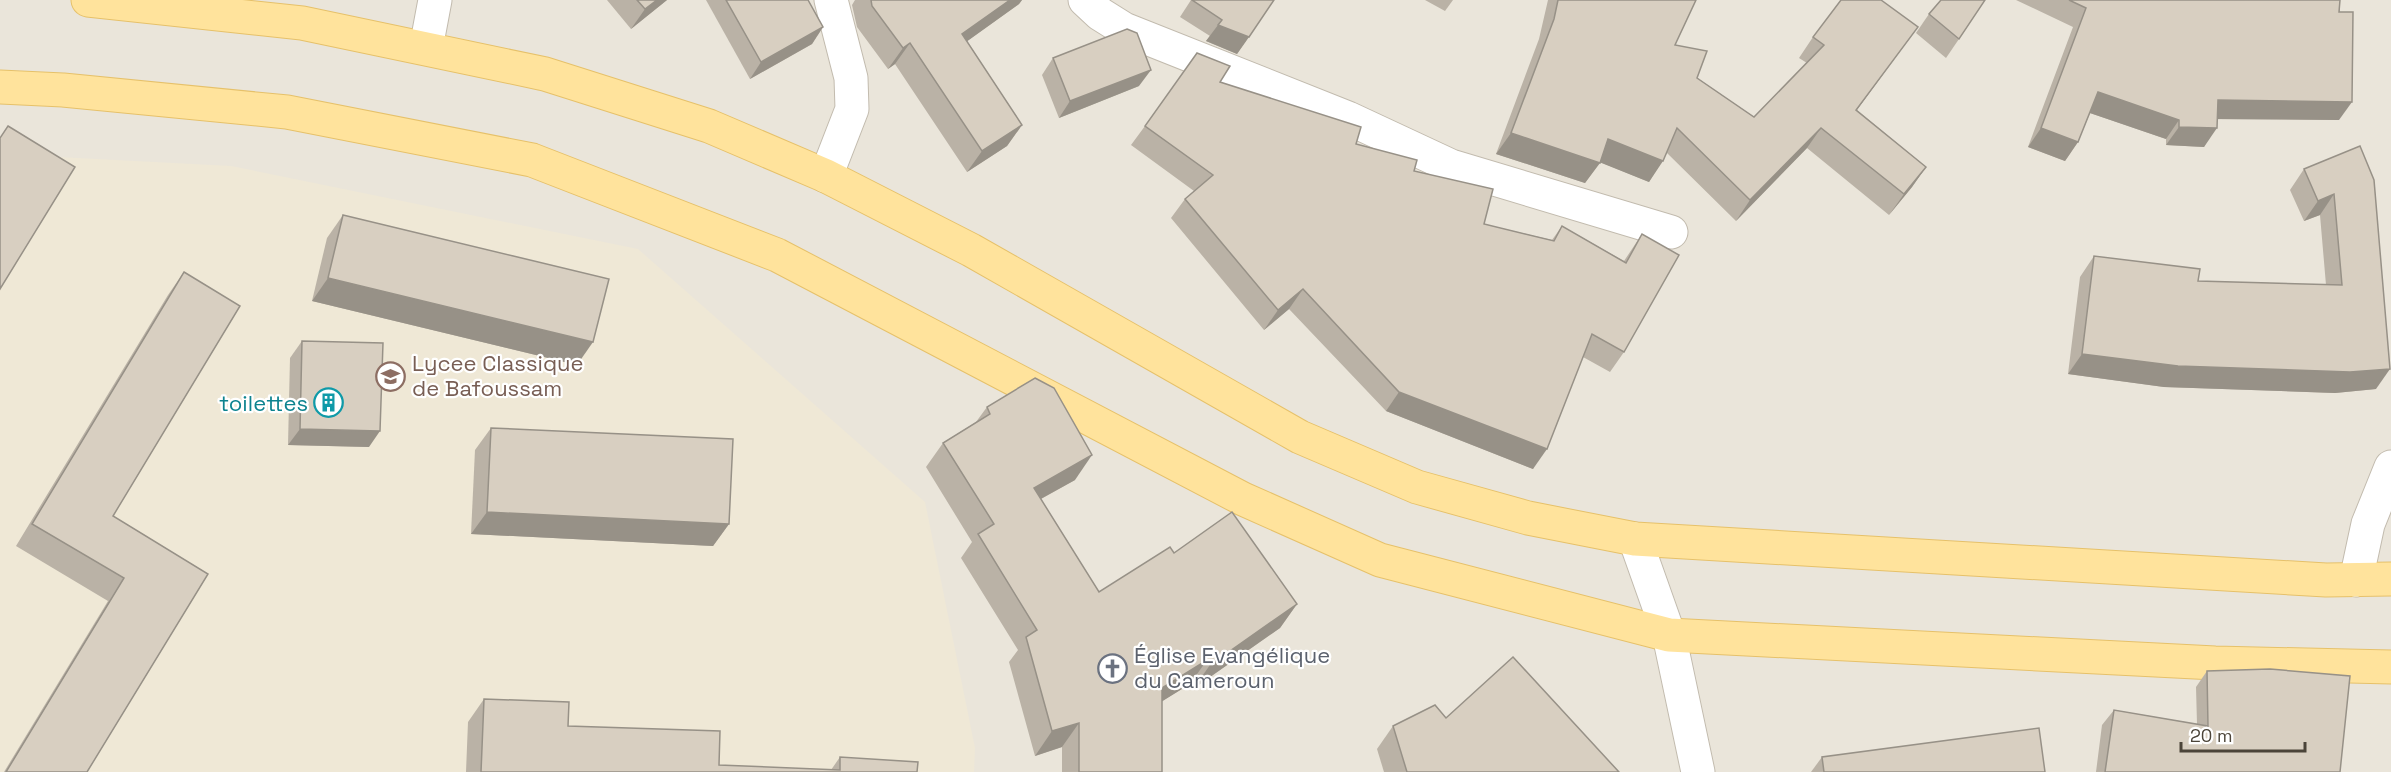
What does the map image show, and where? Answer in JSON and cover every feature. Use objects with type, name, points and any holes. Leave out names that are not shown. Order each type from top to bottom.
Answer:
[{"type":"main road","points":[[88,0],[302,23],[426,48],[567,81],[709,126],[826,176],[971,250],[1300,437],[1417,487],[1528,518],[1635,539],[2356,580],[2391,579]]},
{"type":"main road","points":[[0,87],[63,90],[287,112],[532,160],[777,255],[1243,499],[1380,560],[1669,634],[2215,663],[2391,667]]},
{"type":"street","points":[[426,48],[435,0]]},
{"type":"street","points":[[826,176],[852,109],[851,78],[831,0]]},
{"type":"street","points":[[1085,0],[1100,14],[1124,29],[1348,118],[1451,166],[1671,232]]},
{"type":"street","points":[[2356,580],[2368,524],[2391,467]]},
{"type":"street","points":[[1635,539],[1669,634],[1698,772]]},
{"type":"shaded area","points":[[0,0],[2391,0],[2391,772],[0,772]]},
{"type":"shaded area","name":"Lycee Classique de Bafoussam","points":[[0,154],[231,166],[638,249],[925,502],[975,748],[974,772],[0,772]]},
{"type":"building","points":[[637,0],[657,0],[645,9]]},
{"type":"building","points":[[726,0],[808,0],[823,27],[761,62]]},
{"type":"building","points":[[871,0],[1010,0],[962,34],[1022,125],[982,151],[910,43],[903,48],[872,6]]},
{"type":"building","points":[[1192,0],[1274,0],[1249,37],[1218,25],[1222,20]]},
{"type":"building","points":[[1558,0],[1696,0],[1675,45],[1707,51],[1697,78],[1754,117],[1824,45],[1813,37],[1841,0],[1881,0],[1918,27],[1856,110],[1926,167],[1904,194],[1821,128],[1750,200],[1677,128],[1663,161],[1608,139],[1600,163],[1511,133],[1554,19]]},
{"type":"building","points":[[1941,0],[1985,0],[1959,39],[1929,14]]},
{"type":"building","points":[[2069,0],[2340,0],[2339,12],[2353,12],[2352,102],[2218,100],[2217,128],[2179,127],[2179,120],[2098,92],[2078,142],[2041,128],[2086,8]]},
{"type":"building","points":[[1127,29],[1137,33],[1151,70],[1070,101],[1053,58]]},
{"type":"building","points":[[1197,53],[1230,66],[1220,82],[1361,127],[1356,144],[1417,160],[1414,171],[1493,189],[1484,224],[1554,241],[1562,226],[1626,263],[1642,234],[1679,255],[1624,352],[1592,334],[1547,449],[1399,392],[1303,289],[1278,310],[1185,199],[1213,175],[1145,126]]},
{"type":"building","points":[[8,126],[75,167],[0,289],[0,138]]},
{"type":"building","points":[[2360,146],[2374,180],[2390,369],[2350,372],[2178,366],[2082,354],[2094,256],[2200,269],[2198,281],[2342,285],[2334,194],[2318,201],[2304,169]]},
{"type":"building","points":[[343,215],[609,279],[593,342],[328,278]]},
{"type":"building","points":[[184,272],[240,306],[113,516],[208,574],[87,772],[6,772],[124,578],[32,524]]},
{"type":"building","name":"toilettes","points":[[302,341],[383,343],[380,431],[300,429]]},
{"type":"building","points":[[1035,378],[1054,388],[1092,455],[1034,488],[1099,592],[1170,547],[1174,553],[1232,512],[1297,604],[1210,665],[1207,660],[1162,688],[1162,772],[1079,772],[1079,723],[1052,731],[1026,637],[1037,630],[978,534],[994,524],[943,443],[990,414],[987,407]]},
{"type":"building","points":[[491,428],[733,439],[729,524],[487,512]]},
{"type":"building","points":[[1513,657],[1619,772],[1407,772],[1393,726],[1435,705],[1446,718]]},
{"type":"building","points":[[2270,669],[2350,676],[2340,772],[2105,772],[2114,710],[2208,726],[2207,671]]},
{"type":"building","points":[[484,699],[569,702],[568,726],[720,731],[719,765],[840,770],[840,757],[918,762],[917,772],[481,772]]},
{"type":"building","points":[[2039,728],[2045,772],[1824,772],[1822,757]]},
{"type":"place","name":"Lycee Classique de Bafoussam","points":[[391,376]]},
{"type":"place","name":"toilettes","points":[[329,403]]},
{"type":"place","name":"Église Evangélique du Cameroun","points":[[1113,668]]}]
